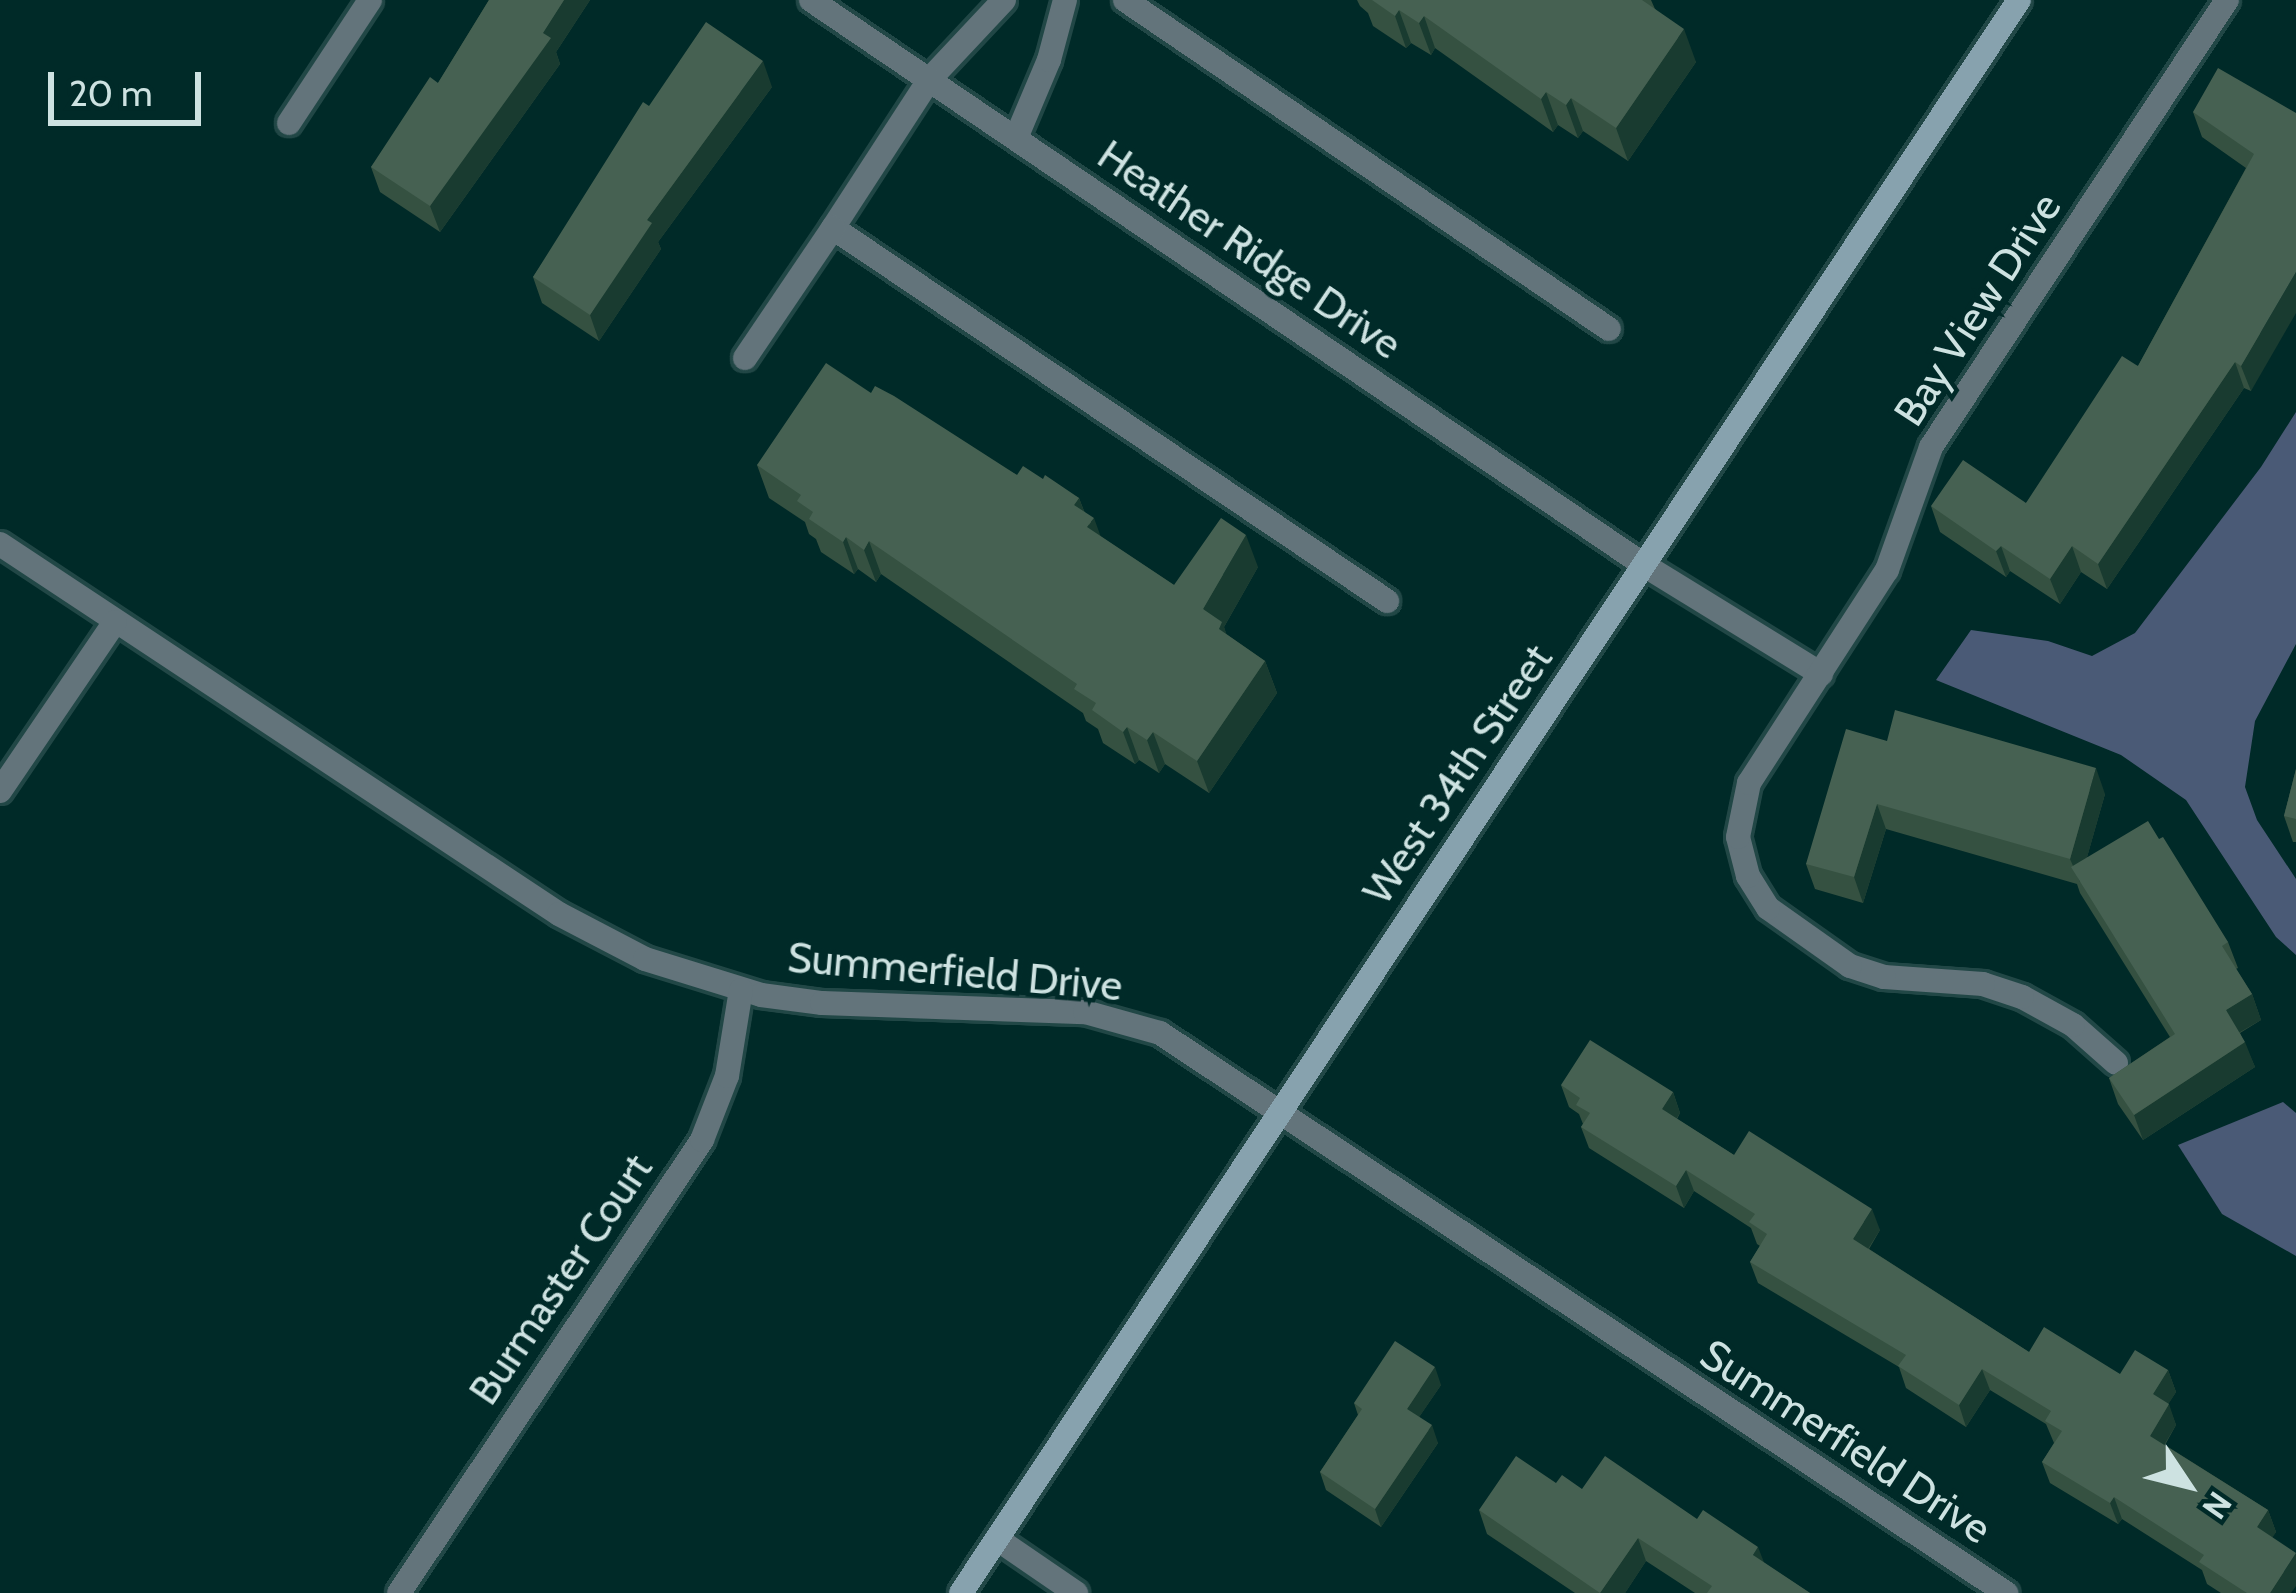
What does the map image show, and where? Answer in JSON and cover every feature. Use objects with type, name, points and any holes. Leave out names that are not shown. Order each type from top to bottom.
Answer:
[{"type":"street","points":[[289,123],[370,0]]},
{"type":"street","name":"Heather Ridge Drive","points":[[811,0],[1644,565]]},
{"type":"street","points":[[745,358],[929,80],[1004,0]]},
{"type":"street","points":[[1016,138],[1049,60],[1065,0]]},
{"type":"street","points":[[1125,0],[1609,329]]},
{"type":"street","name":"West 34th Street","points":[[962,1593],[2019,0]]},
{"type":"street","name":"Bay View Drive","points":[[2116,1063],[2073,1025],[2022,997],[1983,984],[1884,977],[1850,966],[1778,920],[1756,892],[1738,838],[1749,783],[1887,570],[1931,447],[2228,0]]},
{"type":"street","points":[[833,228],[1388,601]]},
{"type":"street","name":"Summerfield Drive","points":[[0,544],[579,926],[675,971],[741,990],[822,1003],[1085,1012],[1123,1019],[1170,1039],[1276,1114],[2006,1593]]},
{"type":"street","points":[[1644,565],[1821,674]]},
{"type":"street","points":[[0,791],[115,622]]},
{"type":"street","name":"Burmaster Court","points":[[400,1593],[702,1139],[727,1076],[741,990]]},
{"type":"street","points":[[997,1540],[1076,1593]]},
{"type":"water","points":[[2296,412],[2296,644],[2255,721],[2245,787],[2257,820],[2296,879],[2296,955],[2276,937],[2186,800],[2121,755],[1936,680],[1971,630],[2048,641],[2092,656],[2135,633],[2261,467]]},
{"type":"water","points":[[2283,1102],[2296,1113],[2296,1256],[2222,1214],[2178,1145]]},
{"type":"building","points":[[489,0],[564,0],[543,33],[551,38],[430,206],[371,167],[430,77],[438,83]]},
{"type":"building","points":[[1372,0],[1642,0],[1684,29],[1616,128],[1571,98],[1566,105],[1546,92],[1541,99],[1424,16],[1419,23],[1399,10],[1395,16]]},
{"type":"building","points":[[706,22],[763,61],[647,220],[652,223],[590,315],[533,277],[643,102],[649,106]]},
{"type":"building","points":[[2218,68],[2296,113],[2296,272],[2241,366],[2235,362],[2098,564],[2072,546],[2050,579],[2001,546],[1996,551],[1931,506],[1963,460],[2026,503],[2122,356],[2138,366],[2254,154],[2193,112]]},
{"type":"building","points":[[826,363],[871,393],[875,386],[894,396],[1017,475],[1023,466],[1043,479],[1045,475],[1079,498],[1074,505],[1094,518],[1087,527],[1174,585],[1221,518],[1246,535],[1203,609],[1222,622],[1219,629],[1265,661],[1197,761],[1153,732],[1147,740],[1127,727],[1123,732],[1092,710],[1096,703],[1074,689],[1077,684],[869,541],[864,550],[809,519],[813,512],[797,501],[801,495],[757,465]]},
{"type":"building","points":[[1895,710],[2096,768],[2070,859],[1877,804],[1854,877],[1806,864],[1846,729],[1887,741]]},
{"type":"building","points":[[2296,769],[2296,819],[2284,816]]},
{"type":"building","points":[[2148,821],[2159,839],[2163,837],[2228,942],[2222,946],[2252,994],[2226,1010],[2245,1042],[2134,1115],[2109,1078],[2175,1034],[2071,867]]},
{"type":"building","points":[[1590,1040],[1673,1092],[1662,1109],[1734,1155],[1749,1131],[1872,1209],[1853,1239],[2029,1352],[2044,1327],[2120,1374],[2135,1350],[2168,1370],[2153,1394],[2169,1404],[2150,1436],[2268,1510],[2257,1527],[2296,1553],[2270,1593],[2247,1593],[2199,1562],[2204,1555],[2114,1497],[2110,1503],[2042,1462],[2062,1431],[2045,1421],[2051,1411],[1982,1369],[1959,1405],[1898,1366],[1906,1355],[1750,1262],[1767,1234],[1749,1222],[1755,1214],[1686,1170],[1676,1186],[1581,1127],[1590,1113],[1576,1105],[1580,1098],[1561,1085]]},
{"type":"building","points":[[1395,1341],[1435,1367],[1407,1409],[1432,1425],[1375,1509],[1320,1472],[1362,1409],[1354,1403]]},
{"type":"building","points":[[1516,1456],[1556,1483],[1562,1475],[1582,1489],[1605,1456],[1697,1519],[1703,1510],[1758,1547],[1753,1555],[1810,1593],[1707,1593],[1712,1586],[1638,1538],[1600,1593],[1479,1510]]}]
